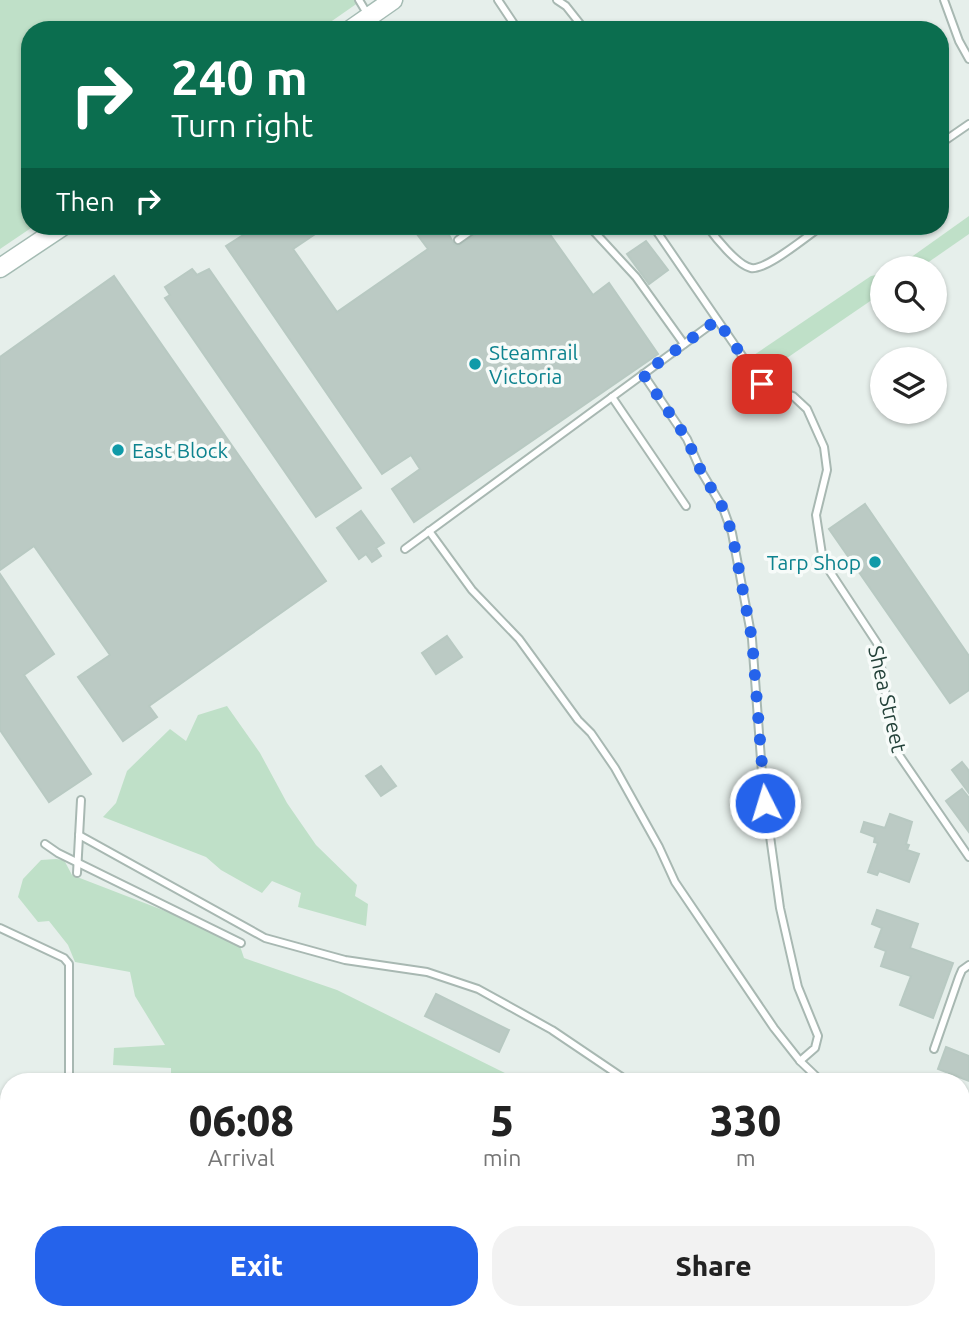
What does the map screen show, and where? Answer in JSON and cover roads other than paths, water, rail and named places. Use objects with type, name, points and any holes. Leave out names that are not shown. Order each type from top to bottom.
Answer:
[{"type":"street","points":[[363,21],[393,0]]},
{"type":"street","points":[[0,268],[50,235]]},
{"type":"lane","points":[[359,0],[369,17]]},
{"type":"lane","points":[[498,0],[512,21]]},
{"type":"lane","points":[[557,0],[566,6],[578,21]]},
{"type":"lane","points":[[944,0],[959,41],[969,59]]},
{"type":"lane","points":[[949,138],[969,124]]},
{"type":"lane","points":[[458,240],[465,235]]},
{"type":"lane","points":[[597,235],[636,277],[684,344]]},
{"type":"lane","name":"Shea Street","points":[[659,235],[762,384],[793,396],[807,409],[824,447],[827,461],[816,515],[823,561],[877,643],[898,755],[969,857]]},
{"type":"lane","points":[[714,235],[743,265],[752,268],[766,264],[809,235]]},
{"type":"lane","points":[[405,549],[717,320]]},
{"type":"lane","points":[[643,374],[687,439],[701,471],[723,508],[732,533],[752,639],[763,786],[780,908],[795,975],[818,1036],[815,1048],[800,1061]]},
{"type":"lane","points":[[612,397],[686,506]]},
{"type":"lane","points":[[429,531],[472,590],[519,639],[578,720],[592,733],[615,768],[659,847],[675,882],[774,1028],[813,1073]]},
{"type":"lane","points":[[77,873],[81,800]]},
{"type":"lane","points":[[79,835],[265,938],[345,960],[427,972],[478,989],[552,1030],[616,1073]]},
{"type":"lane","points":[[44,844],[241,943]]},
{"type":"lane","points":[[0,928],[64,958],[69,964],[69,1073]]},
{"type":"lane","points":[[934,1049],[959,977],[962,970],[969,965]]},
{"type":"place","name":"Steamrail Victoria","points":[[475,364]]},
{"type":"place","name":"East Block","points":[[118,450]]},
{"type":"place","name":"Tarp Shop","points":[[875,562]]}]
